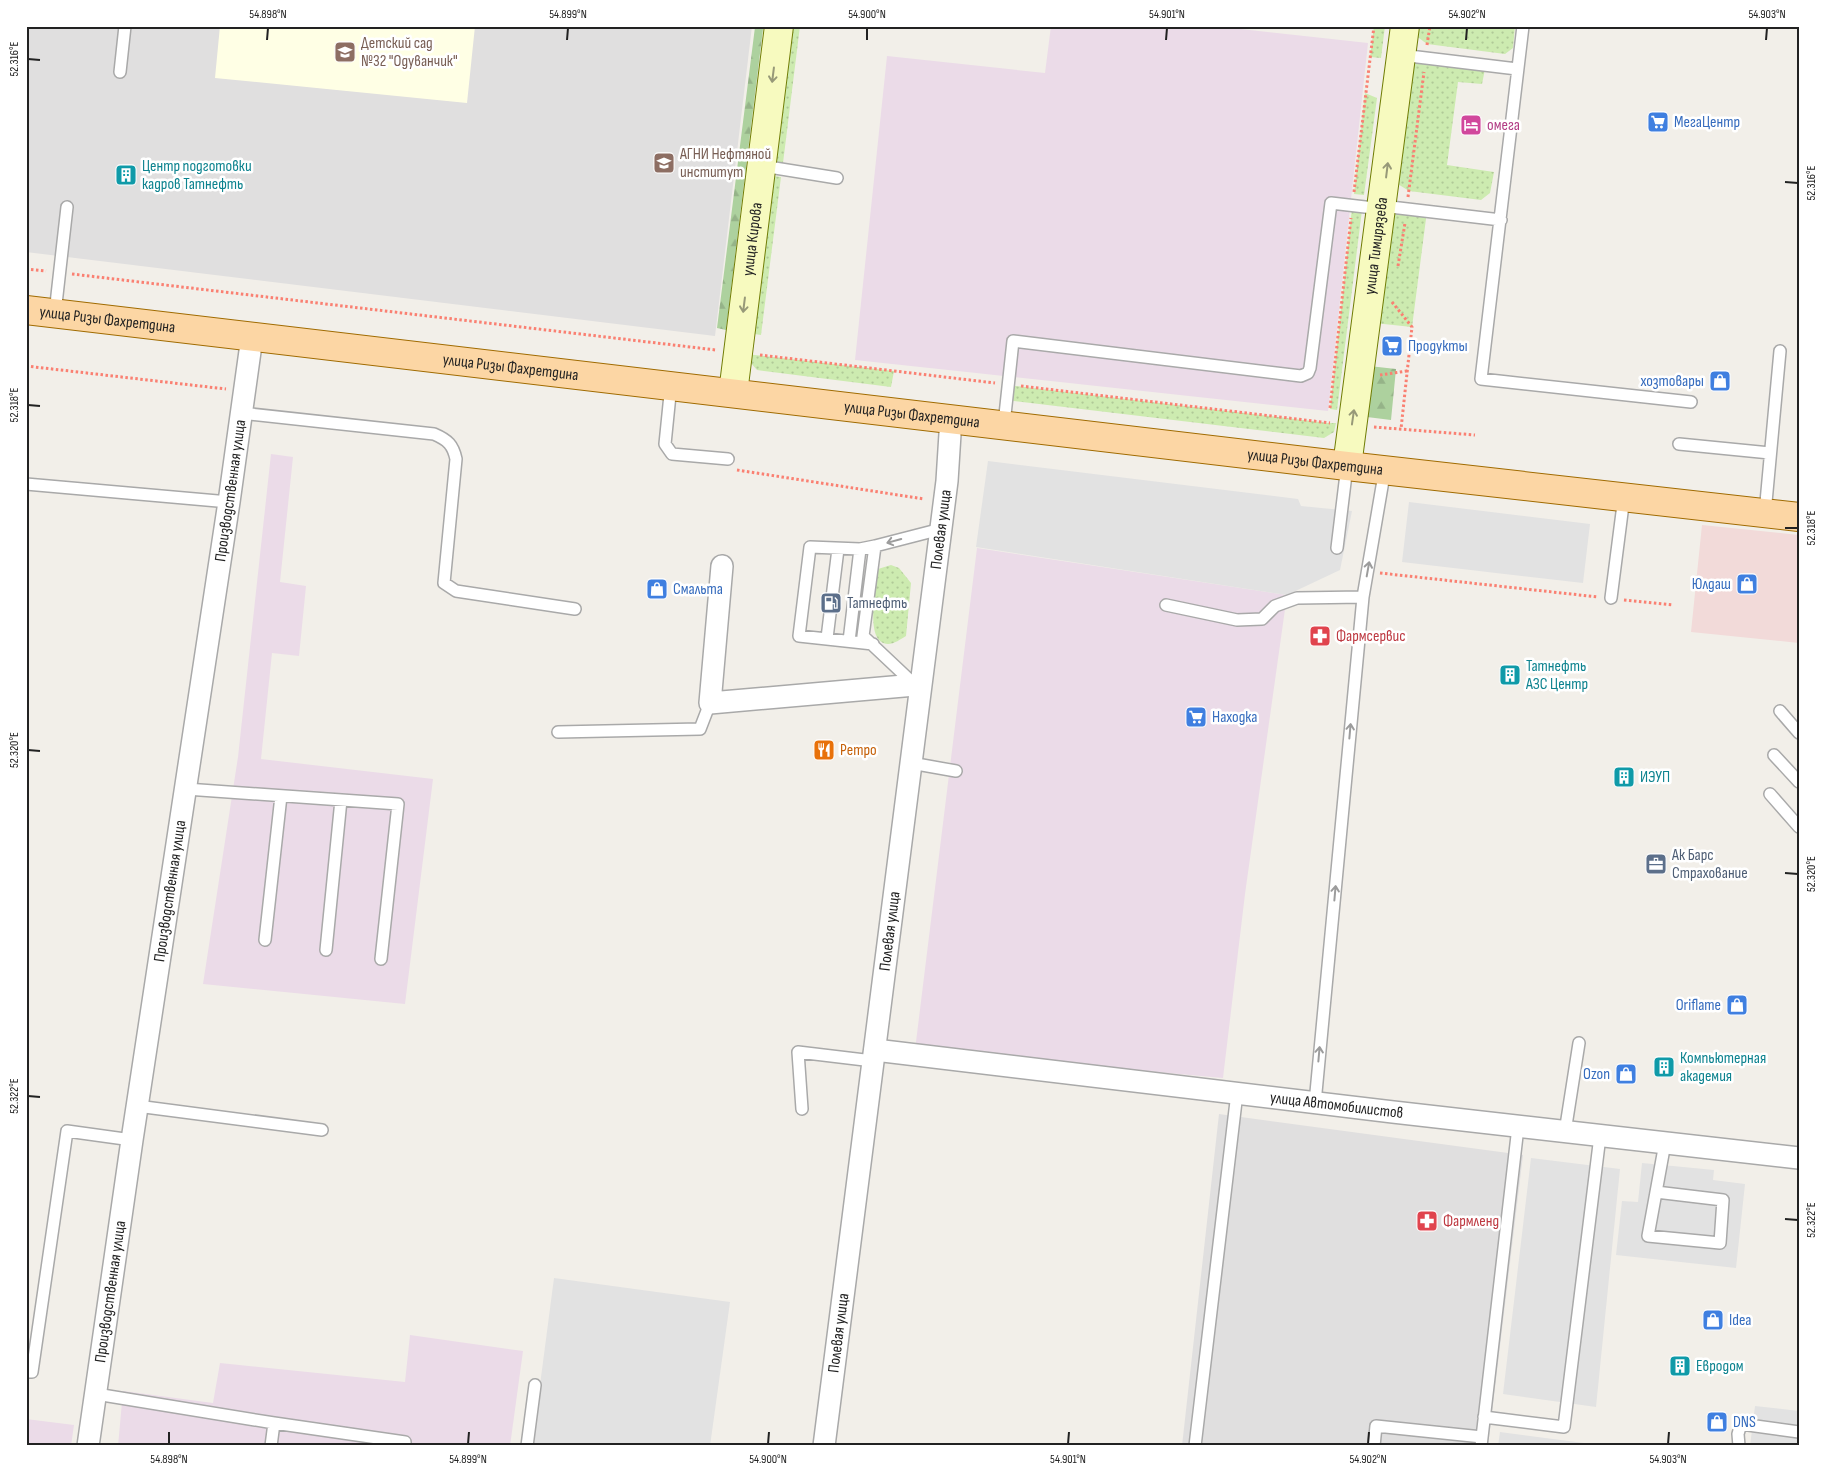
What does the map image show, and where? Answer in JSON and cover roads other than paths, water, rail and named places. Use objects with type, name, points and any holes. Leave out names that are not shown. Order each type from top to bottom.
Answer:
[{"type":"main road","name":"улица Ризы Фахретдина","points":[[26,310],[1347,466],[1799,517]]},
{"type":"street","name":"улица Кирова","points":[[733,392],[779,26]]},
{"type":"street","name":"улица Тимирязева","points":[[1347,466],[1405,26]]},
{"type":"street","name":"Производственная улица","points":[[88,1446],[252,337]]},
{"type":"street","name":"Полевая улица","points":[[824,1446],[911,763],[918,685],[947,481],[951,418]]},
{"type":"street","points":[[722,566],[710,703],[918,685]]},
{"type":"street","name":"улица Автомобилистов","points":[[874,1055],[1799,1158]]},
{"type":"lane","points":[[120,72],[125,26]]},
{"type":"lane","points":[[1522,26],[1501,220],[1481,379],[1691,402]]},
{"type":"lane","points":[[1401,55],[1518,69]]},
{"type":"lane","points":[[762,166],[838,178]]},
{"type":"lane","points":[[1004,424],[1013,341],[1301,376],[1308,373],[1331,202],[1501,220]]},
{"type":"lane","points":[[55,313],[66,207]]},
{"type":"lane","points":[[1765,513],[1780,351]]},
{"type":"lane","points":[[672,386],[665,444],[672,454],[728,459]]},
{"type":"lane","points":[[241,413],[434,434],[446,439],[453,447],[456,459],[444,583],[456,591],[575,609]]},
{"type":"lane","points":[[1679,444],[1770,453]]},
{"type":"lane","points":[[1337,548],[1347,466]]},
{"type":"lane","points":[[1315,1103],[1363,597],[1385,469]]},
{"type":"lane","points":[[26,484],[229,502]]},
{"type":"lane","points":[[1611,598],[1624,497]]},
{"type":"lane","points":[[873,644],[799,636],[810,547],[860,549],[941,529]]},
{"type":"lane","points":[[875,546],[863,636],[918,685]]},
{"type":"lane","points":[[827,638],[838,549]]},
{"type":"lane","points":[[849,641],[860,549]]},
{"type":"lane","points":[[1166,605],[1238,620],[1262,619],[1275,606],[1298,598],[1363,597]]},
{"type":"lane","points":[[558,732],[700,729],[710,703]]},
{"type":"lane","points":[[1780,711],[1799,733]]},
{"type":"lane","points":[[1774,755],[1799,782]]},
{"type":"lane","points":[[911,763],[956,771]]},
{"type":"lane","points":[[186,789],[398,804],[381,959]]},
{"type":"lane","points":[[1770,794],[1799,827]]},
{"type":"lane","points":[[265,940],[281,796]]},
{"type":"lane","points":[[326,950],[341,800]]},
{"type":"lane","points":[[1565,1132],[1579,1043]]},
{"type":"lane","points":[[802,1109],[798,1052],[874,1055]]},
{"type":"lane","points":[[1196,1446],[1237,1094]]},
{"type":"lane","points":[[137,1106],[322,1130]]},
{"type":"lane","points":[[1374,1446],[1376,1426],[1481,1441],[1518,1127]]},
{"type":"lane","points":[[26,1372],[32,1372],[67,1130],[132,1140]]},
{"type":"lane","points":[[1484,1417],[1564,1427],[1600,1136]]},
{"type":"lane","points":[[1656,1192],[1723,1200],[1720,1242],[1648,1236],[1656,1192],[1665,1143]]},
{"type":"lane","points":[[527,1446],[535,1385]]},
{"type":"lane","points":[[96,1394],[274,1424],[405,1442],[405,1446]]},
{"type":"lane","points":[[271,1446],[274,1424]]},
{"type":"lane","points":[[1739,1446],[1738,1434],[1741,1424],[1799,1432]]},
{"type":"place","name":"Детский сад №32 \"Одуванчик\"","points":[[345,52]]},
{"type":"place","name":"МегаЦентр","points":[[1658,122]]},
{"type":"place","name":"омега","points":[[1471,125]]},
{"type":"place","name":"АГНИ Нефтяной институт","points":[[664,163]]},
{"type":"place","name":"Центр подготовки кадров Татнефть","points":[[126,175]]},
{"type":"place","name":"Продукты","points":[[1392,346]]},
{"type":"place","name":"хозтовары","points":[[1720,381]]},
{"type":"place","name":"Юлдаш","points":[[1747,584]]},
{"type":"place","name":"Смальта","points":[[657,589]]},
{"type":"place","name":"Татнефть","points":[[831,603]]},
{"type":"place","name":"Фармсервис","points":[[1320,636]]},
{"type":"place","name":"Татнефть АЗС Центр","points":[[1510,675]]},
{"type":"place","name":"Находка","points":[[1196,717]]},
{"type":"place","name":"Ретро","points":[[824,750]]},
{"type":"place","name":"ИЭУП","points":[[1624,777]]},
{"type":"place","name":"Ак Барс Страхование","points":[[1656,864]]},
{"type":"place","name":"Oriflame","points":[[1737,1005]]},
{"type":"place","name":"Компьютерная академия","points":[[1664,1067]]},
{"type":"place","name":"Ozon","points":[[1626,1074]]},
{"type":"place","name":"Фармленд","points":[[1427,1221]]},
{"type":"place","name":"Idea","points":[[1713,1320]]},
{"type":"place","name":"Евродом","points":[[1680,1366]]},
{"type":"place","name":"DNS","points":[[1717,1422]]}]
